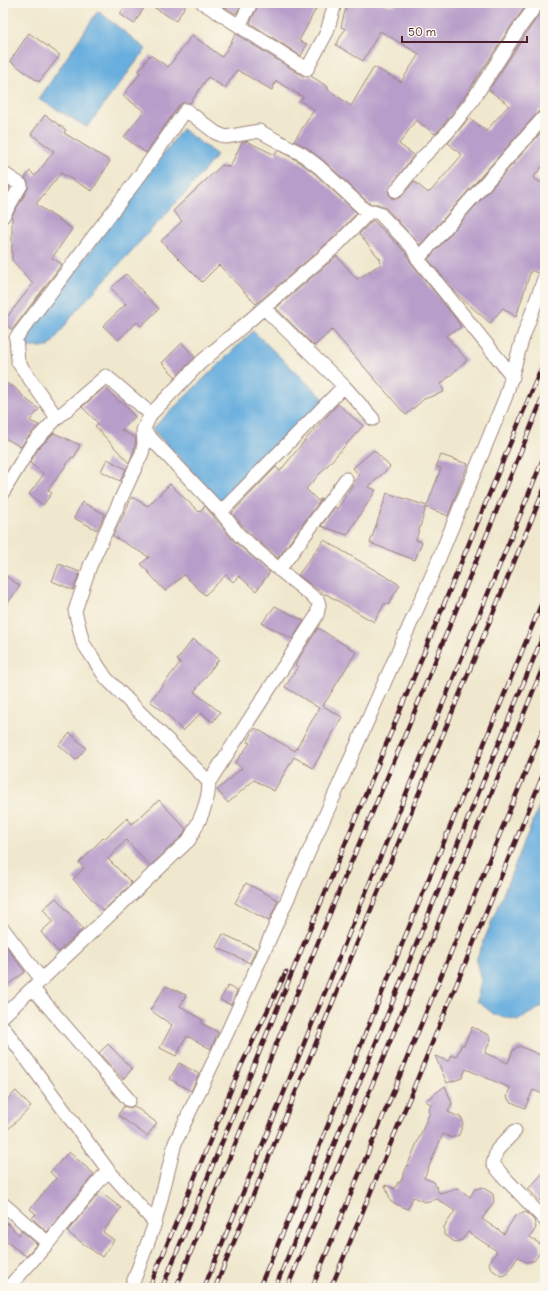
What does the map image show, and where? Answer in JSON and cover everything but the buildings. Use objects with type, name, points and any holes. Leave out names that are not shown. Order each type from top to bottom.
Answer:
[{"type":"street","points":[[203,3],[307,69],[327,32],[335,3]]},
{"type":"street","points":[[239,26],[251,3]]},
{"type":"street","points":[[396,191],[421,160],[447,133],[472,101],[518,30],[538,3]]},
{"type":"street","points":[[57,418],[18,362],[16,338],[141,174],[186,110],[216,133],[226,137],[259,131],[302,154],[318,166],[368,213]]},
{"type":"street","points":[[418,259],[545,116]]},
{"type":"street","points":[[3,173],[21,185],[3,216]]},
{"type":"street","points":[[209,782],[106,678],[83,643],[75,611],[90,566],[142,453],[144,444],[143,430],[151,414],[200,363],[337,245],[368,213],[374,211],[380,214],[412,247],[418,259],[513,377]]},
{"type":"street","points":[[131,1288],[155,1223],[174,1143],[227,1033],[436,566],[506,396],[513,377],[522,340],[545,276]]},
{"type":"street","points":[[264,308],[344,386],[373,419]]},
{"type":"street","points":[[3,492],[32,444],[57,418],[106,376],[151,414]]},
{"type":"street","points":[[221,512],[344,386]]},
{"type":"street","points":[[3,1016],[189,840],[200,819],[209,794],[209,782],[317,615],[319,605],[318,601],[279,570],[239,535],[221,512],[143,430]]},
{"type":"street","points":[[279,570],[346,478]]},
{"type":"street","points":[[3,929],[37,985],[129,1100]]},
{"type":"street","points":[[3,1027],[108,1170],[155,1223]]},
{"type":"street","points":[[515,1131],[497,1150],[493,1164],[545,1220]]},
{"type":"street","points":[[8,1288],[48,1243],[108,1170]]},
{"type":"street","points":[[3,1204],[48,1243]]},
{"type":"water","points":[[98,11],[146,49],[87,127],[39,99]]},
{"type":"water","points":[[182,129],[217,155],[186,192],[76,311],[49,347],[24,347],[20,339],[95,245]]},
{"type":"water","points":[[253,331],[329,404],[224,506],[152,429]]},
{"type":"water","points":[[545,792],[545,1005],[518,1020],[495,1015],[477,1001],[481,980],[476,960]]},
{"type":"railway","points":[[162,1288],[545,359]]},
{"type":"railway","points":[[176,1288],[342,884],[403,740],[545,392]]},
{"type":"railway","points":[[204,1288],[545,454]]},
{"type":"railway","points":[[215,1288],[545,487]]},
{"type":"railway","points":[[259,1288],[303,1186],[545,595]]},
{"type":"railway","points":[[275,1288],[545,631]]},
{"type":"railway","points":[[287,1288],[380,1066],[545,662]]},
{"type":"railway","points":[[312,1288],[545,725]]},
{"type":"railway","points":[[331,1288],[545,770]]},
{"type":"railway","points":[[149,1288],[240,1068],[286,972]]}]
